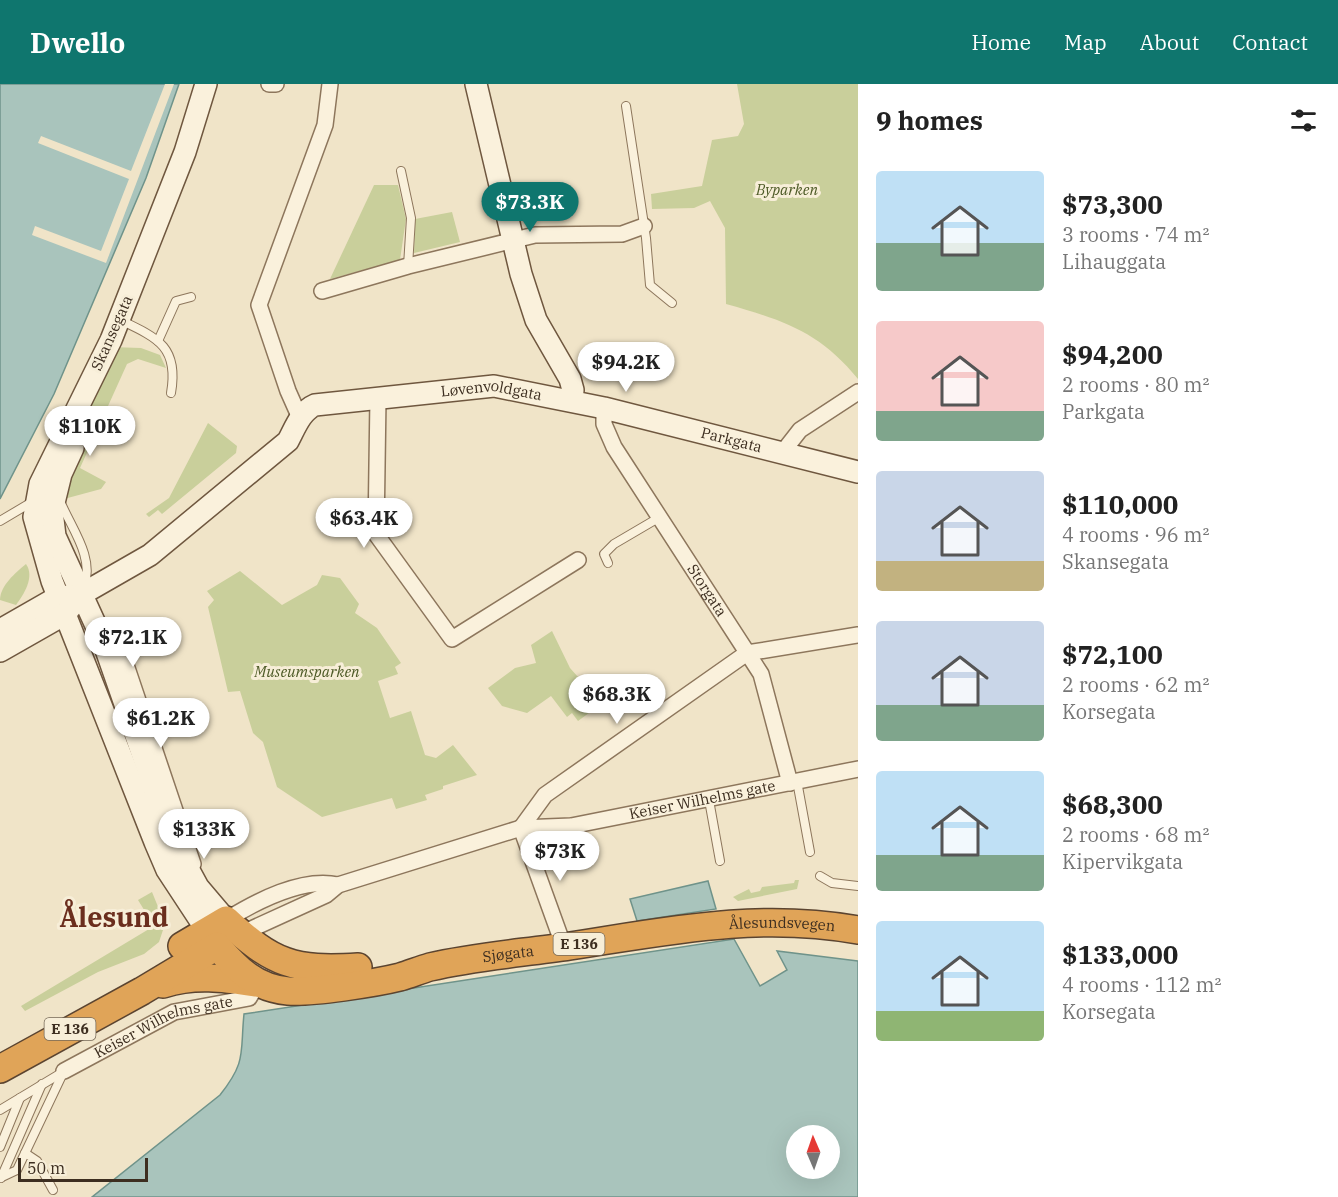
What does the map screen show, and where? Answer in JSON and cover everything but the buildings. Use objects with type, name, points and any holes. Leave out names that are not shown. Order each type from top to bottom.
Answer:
[{"type":"highway","name":"Ålesundsvegen","points":[[728,922],[748,915],[806,907],[858,911]]},
{"type":"highway","name":"Sjøgata","points":[[218,937],[240,972],[258,983],[288,991],[398,978],[431,967],[728,922]]},
{"type":"highway","name":"Ålesundsvegen","points":[[728,922],[804,924],[858,930]]},
{"type":"highway","name":"Sjøgata","points":[[218,937],[302,967],[334,969],[405,965],[431,967]]},
{"type":"highway","name":"Keiser Wilhelms gate","points":[[0,1069],[142,991],[218,937]]},
{"type":"highway","name":"Keiser Wilhelms gate","points":[[0,1047],[129,977],[218,937]]},
{"type":"highway","name":"E 136","points":[[142,991],[193,977],[208,976],[258,983]]},
{"type":"street","name":"Skansegata","points":[[206,84],[185,152],[124,322],[60,474],[52,511],[55,536],[103,641],[172,839],[198,887],[218,937]]},
{"type":"street","name":"Skansegata","points":[[218,937],[167,870],[61,605],[36,530],[36,499],[46,470],[124,322],[171,226],[221,84]]},
{"type":"street","points":[[269,84],[276,84]]},
{"type":"street","points":[[0,630],[61,605],[150,555],[288,441],[300,418],[288,391],[259,305],[325,125],[330,84]]},
{"type":"street","points":[[476,84],[512,241],[536,320],[570,379],[573,390],[572,401]]},
{"type":"street","points":[[322,291],[408,266],[535,235],[622,234],[644,226]]},
{"type":"street","name":"Løvenvoldgata","points":[[300,418],[308,408],[315,405],[494,386],[604,408]]},
{"type":"street","points":[[782,453],[800,430],[858,392]]},
{"type":"street","points":[[378,398],[376,534],[452,639],[578,560]]},
{"type":"street","name":"Parkgata","points":[[604,408],[858,472]]},
{"type":"street","name":"Storgata","points":[[604,408],[606,434],[761,674],[793,782]]},
{"type":"street","points":[[0,651],[61,605]]},
{"type":"street","points":[[564,946],[521,828],[545,795],[747,653],[858,635]]},
{"type":"street","name":"Keiser Wilhelms gate","points":[[218,937],[268,898],[322,881],[339,885],[521,828],[572,825],[858,769]]},
{"type":"street","name":"Keiser Wilhelms gate","points":[[64,1071],[174,1012],[249,998],[258,983]]},
{"type":"lane","points":[[626,106],[644,226],[650,285],[672,303]]},
{"type":"lane","points":[[401,171],[411,218],[408,266]]},
{"type":"lane","points":[[158,341],[176,301],[191,297]]},
{"type":"lane","points":[[124,322],[166,347],[173,362],[171,393]]},
{"type":"lane","points":[[0,521],[36,499]]},
{"type":"lane","points":[[608,563],[604,554],[614,544],[660,517]]},
{"type":"lane","points":[[793,782],[810,852]]},
{"type":"lane","points":[[709,800],[720,861]]},
{"type":"lane","points":[[820,876],[832,883],[858,886]]},
{"type":"lane","points":[[1,1111],[64,1071]]},
{"type":"lane","points":[[0,1178],[17,1170],[64,1071]]},
{"type":"lane","points":[[0,1178],[42,1084]]},
{"type":"lane","points":[[0,1147],[20,1098]]},
{"type":"lane","points":[[25,1153],[37,1161],[53,1190]]},
{"type":"green space","name":"Byparken","points":[[737,84],[858,84],[858,379],[844,363],[815,339],[783,322],[726,304],[725,228],[710,201],[694,208],[652,209],[651,194],[702,186],[712,140],[738,136],[744,124]]},
{"type":"green space","points":[[374,185],[398,185],[406,219],[400,260],[330,279]]},
{"type":"green space","points":[[452,212],[460,242],[414,253],[415,219]]},
{"type":"green space","points":[[111,347],[141,348],[160,355],[166,368],[138,359],[127,364],[80,468],[106,482],[101,489],[38,506]]},
{"type":"green space","points":[[208,423],[237,446],[236,453],[162,514],[158,510],[149,517],[146,514],[169,498]]},
{"type":"green space","points":[[26,564],[29,580],[16,605],[0,600],[5,585]]},
{"type":"green space","name":"Museumsparken","points":[[240,571],[282,605],[317,585],[322,575],[340,578],[359,604],[355,613],[377,628],[401,663],[395,667],[398,674],[378,681],[390,718],[411,711],[425,755],[436,758],[453,745],[477,775],[443,786],[443,789],[425,795],[427,800],[396,809],[392,798],[322,817],[277,787],[263,742],[253,733],[240,691],[228,692],[208,607],[214,600],[207,591]]},
{"type":"green space","points":[[552,631],[570,668],[587,687],[581,692],[593,710],[578,721],[572,713],[567,717],[551,696],[527,713],[502,706],[488,688],[515,668],[536,663],[531,645]]},
{"type":"green space","points":[[795,880],[799,880],[797,889],[738,901],[733,897],[749,889],[751,893],[760,891],[762,887],[794,883]]},
{"type":"green space","points":[[152,892],[165,924],[159,942],[144,954],[98,972],[25,1011],[21,1006],[154,926],[138,900]]},
{"type":"water","points":[[0,84],[179,84],[146,178],[54,394],[0,499]]},
{"type":"water","points":[[708,881],[716,909],[637,921],[630,899]]},
{"type":"water","points":[[734,939],[760,986],[787,970],[777,951],[858,961],[858,1197],[92,1197],[220,1095],[235,1073],[242,1048],[244,1014]]},
{"type":"pier","points":[[165,84],[174,84],[106,263],[32,235],[35,226],[101,251],[129,179],[38,143],[41,136],[131,171]]},
{"type":"district","name":"Ålesund","points":[[114,918]]}]
